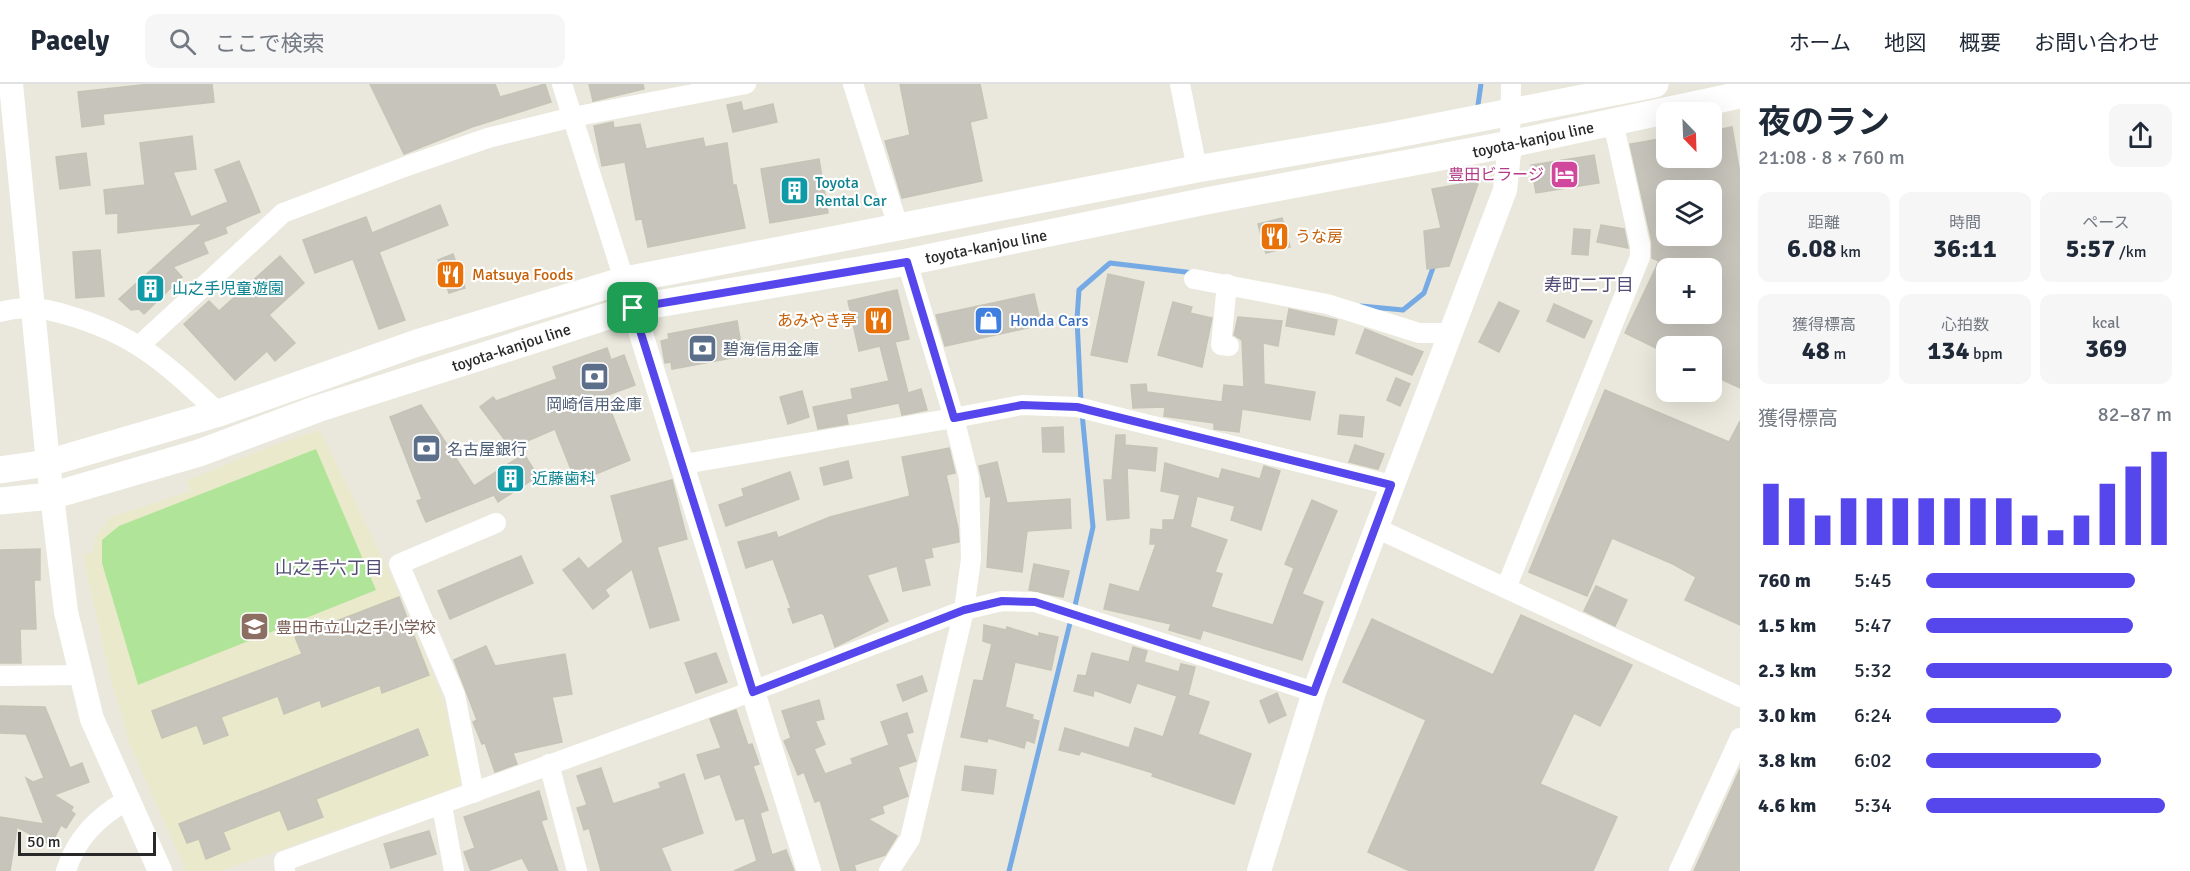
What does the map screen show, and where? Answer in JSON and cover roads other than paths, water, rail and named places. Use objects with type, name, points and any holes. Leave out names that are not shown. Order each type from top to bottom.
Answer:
[{"type":"main road","name":"toyota-kanjou line","points":[[0,470],[48,463],[219,413],[417,343],[624,280],[1197,169],[1510,113],[1655,84]]},
{"type":"main road","name":"toyota-kanjou line","points":[[0,501],[51,496],[199,453],[317,409],[633,308],[907,262],[1206,201],[1510,144],[1740,95]]},
{"type":"street","points":[[10,84],[51,496],[66,612],[92,719],[160,871]]},
{"type":"street","points":[[562,84],[684,464],[809,871]]},
{"type":"street","points":[[141,345],[283,213],[488,138],[573,117],[746,84]]},
{"type":"street","points":[[853,84],[898,226]]},
{"type":"street","points":[[1180,84],[1197,169]]},
{"type":"street","points":[[1259,871],[1314,692],[1505,190],[1510,144],[1511,84]]},
{"type":"street","points":[[1506,588],[1640,257],[1640,245],[1613,122]]},
{"type":"street","points":[[889,871],[910,839],[964,610],[971,559],[972,502],[969,478],[954,418],[907,262]]},
{"type":"street","points":[[1194,279],[1327,304],[1350,314],[1419,333],[1452,333]]},
{"type":"street","points":[[1227,285],[1221,345],[1229,346]]},
{"type":"street","points":[[0,312],[16,307],[33,307],[101,324],[141,345],[219,413]]},
{"type":"street","points":[[684,464],[1022,405],[1077,407],[1391,485]]},
{"type":"street","points":[[474,793],[455,695],[399,564],[496,523]]},
{"type":"street","points":[[1376,528],[1740,697]]},
{"type":"street","points":[[285,871],[284,861],[442,806],[549,764],[753,692],[964,610],[1002,601],[1035,602],[1314,692]]},
{"type":"street","points":[[0,676],[82,675]]},
{"type":"street","points":[[1679,871],[1740,738]]},
{"type":"street","points":[[549,764],[577,871]]},
{"type":"street","points":[[66,871],[74,851],[93,825],[127,800]]},
{"type":"street","points":[[442,806],[454,871]]},
{"type":"waterway","points":[[1477,112],[1481,84]]},
{"type":"waterway","points":[[1460,191],[1468,159]]},
{"type":"waterway","points":[[1361,306],[1403,310],[1424,293],[1435,262]]},
{"type":"waterway","points":[[1081,403],[1077,319],[1079,290],[1110,263],[1194,273]]},
{"type":"waterway","points":[[1074,610],[1093,527],[1082,413]]},
{"type":"waterway","points":[[1009,871],[1071,619]]},
{"type":"place","name":"豊田ビラージ","points":[[1565,174]]},
{"type":"place","name":"Toyota Rental Car","points":[[794,191]]},
{"type":"place","name":"うな房","points":[[1274,236]]},
{"type":"place","name":"Matsuya Foods","points":[[451,274]]},
{"type":"place","name":"山之手児童遊園","points":[[151,288]]},
{"type":"place","name":"あみやき亭","points":[[878,320]]},
{"type":"place","name":"Honda Cars","points":[[989,320]]},
{"type":"place","name":"碧海信用金庫","points":[[702,349]]},
{"type":"place","name":"岡崎信用金庫","points":[[594,376]]},
{"type":"place","name":"名古屋銀行","points":[[426,449]]},
{"type":"place","name":"近藤歯科","points":[[511,478]]},
{"type":"place","name":"豊田市立山之手小学校","points":[[255,627]]},
{"type":"district","name":"寿町二丁目","points":[[1589,285]]},
{"type":"district","name":"山之手六丁目","points":[[329,568]]}]
